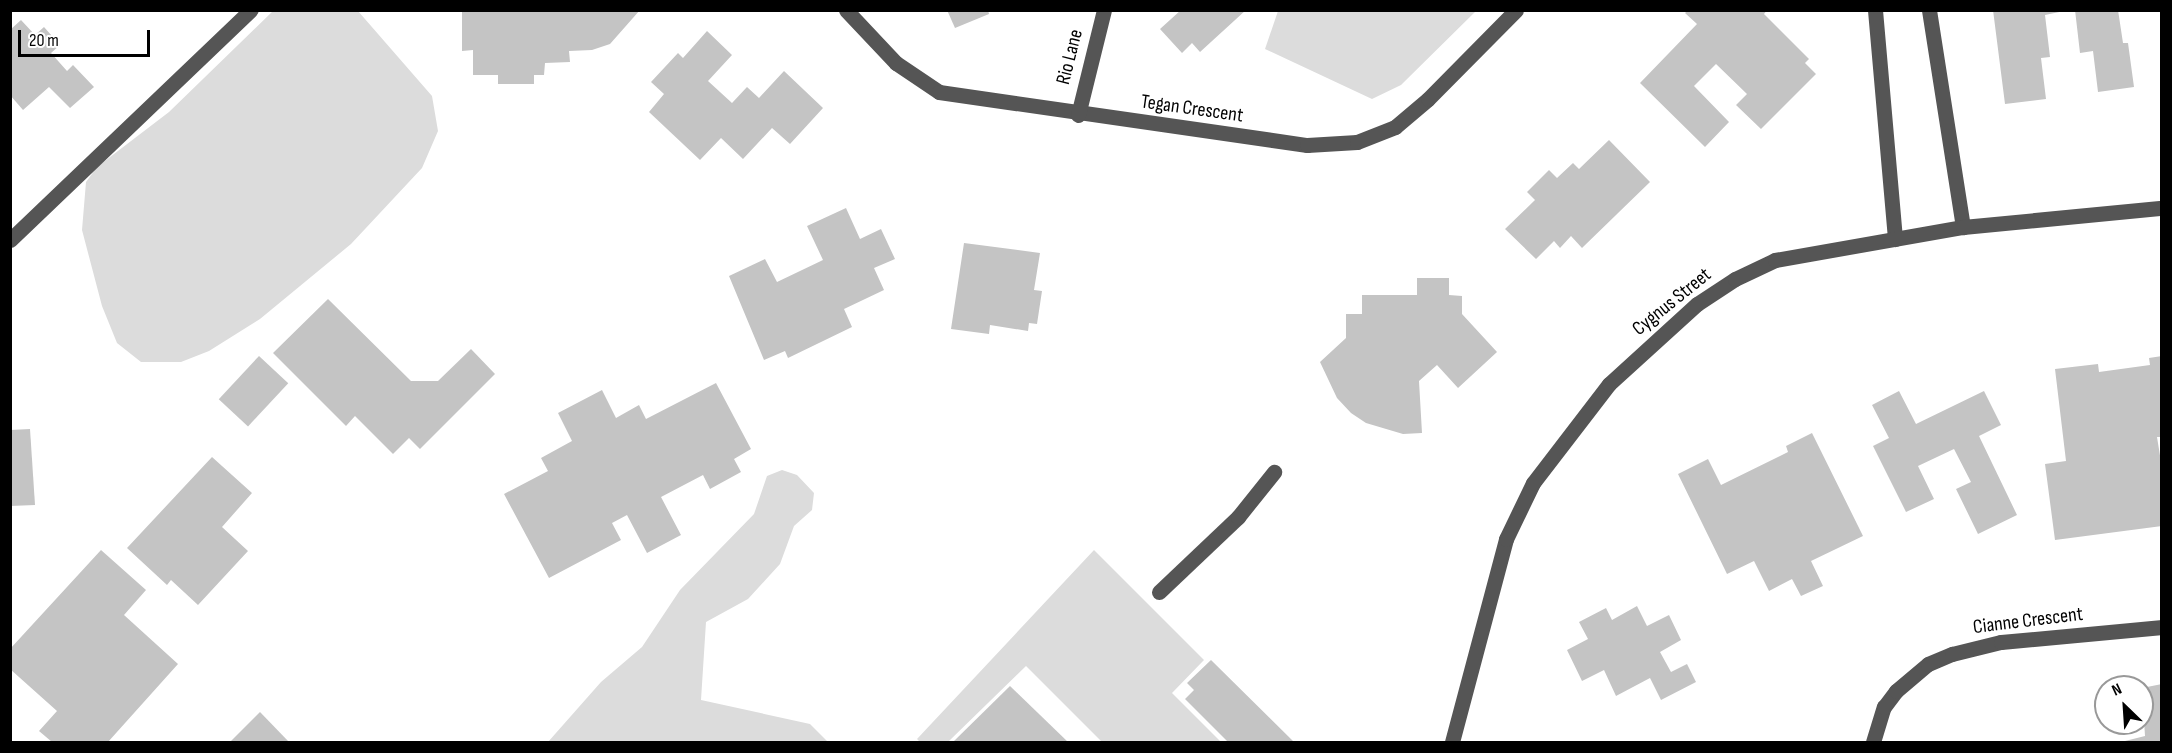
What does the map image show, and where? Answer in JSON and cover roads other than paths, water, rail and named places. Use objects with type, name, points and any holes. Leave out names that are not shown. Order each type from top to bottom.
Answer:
[{"type":"street","points":[[10,240],[251,10]]},
{"type":"street","name":"Tegan Crescent","points":[[846,10],[896,63],[939,92],[1078,115],[1307,145],[1357,142],[1403,120],[1516,10]]},
{"type":"street","name":"Rio Lane","points":[[1078,115],[1104,10]]},
{"type":"street","points":[[1875,10],[1895,239]]},
{"type":"street","points":[[1929,10],[1963,227]]},
{"type":"street","name":"Cygnus Street","points":[[1452,742],[1506,539],[1533,483],[1609,384],[1697,304],[1736,279],[1775,260],[1963,227],[2162,208]]},
{"type":"street","points":[[1159,592],[1238,517],[1274,472]]},
{"type":"street","name":"Cianne Crescent","points":[[1874,742],[1884,707],[1896,691],[1928,664],[1952,654],[2001,642],[2162,627]]}]
